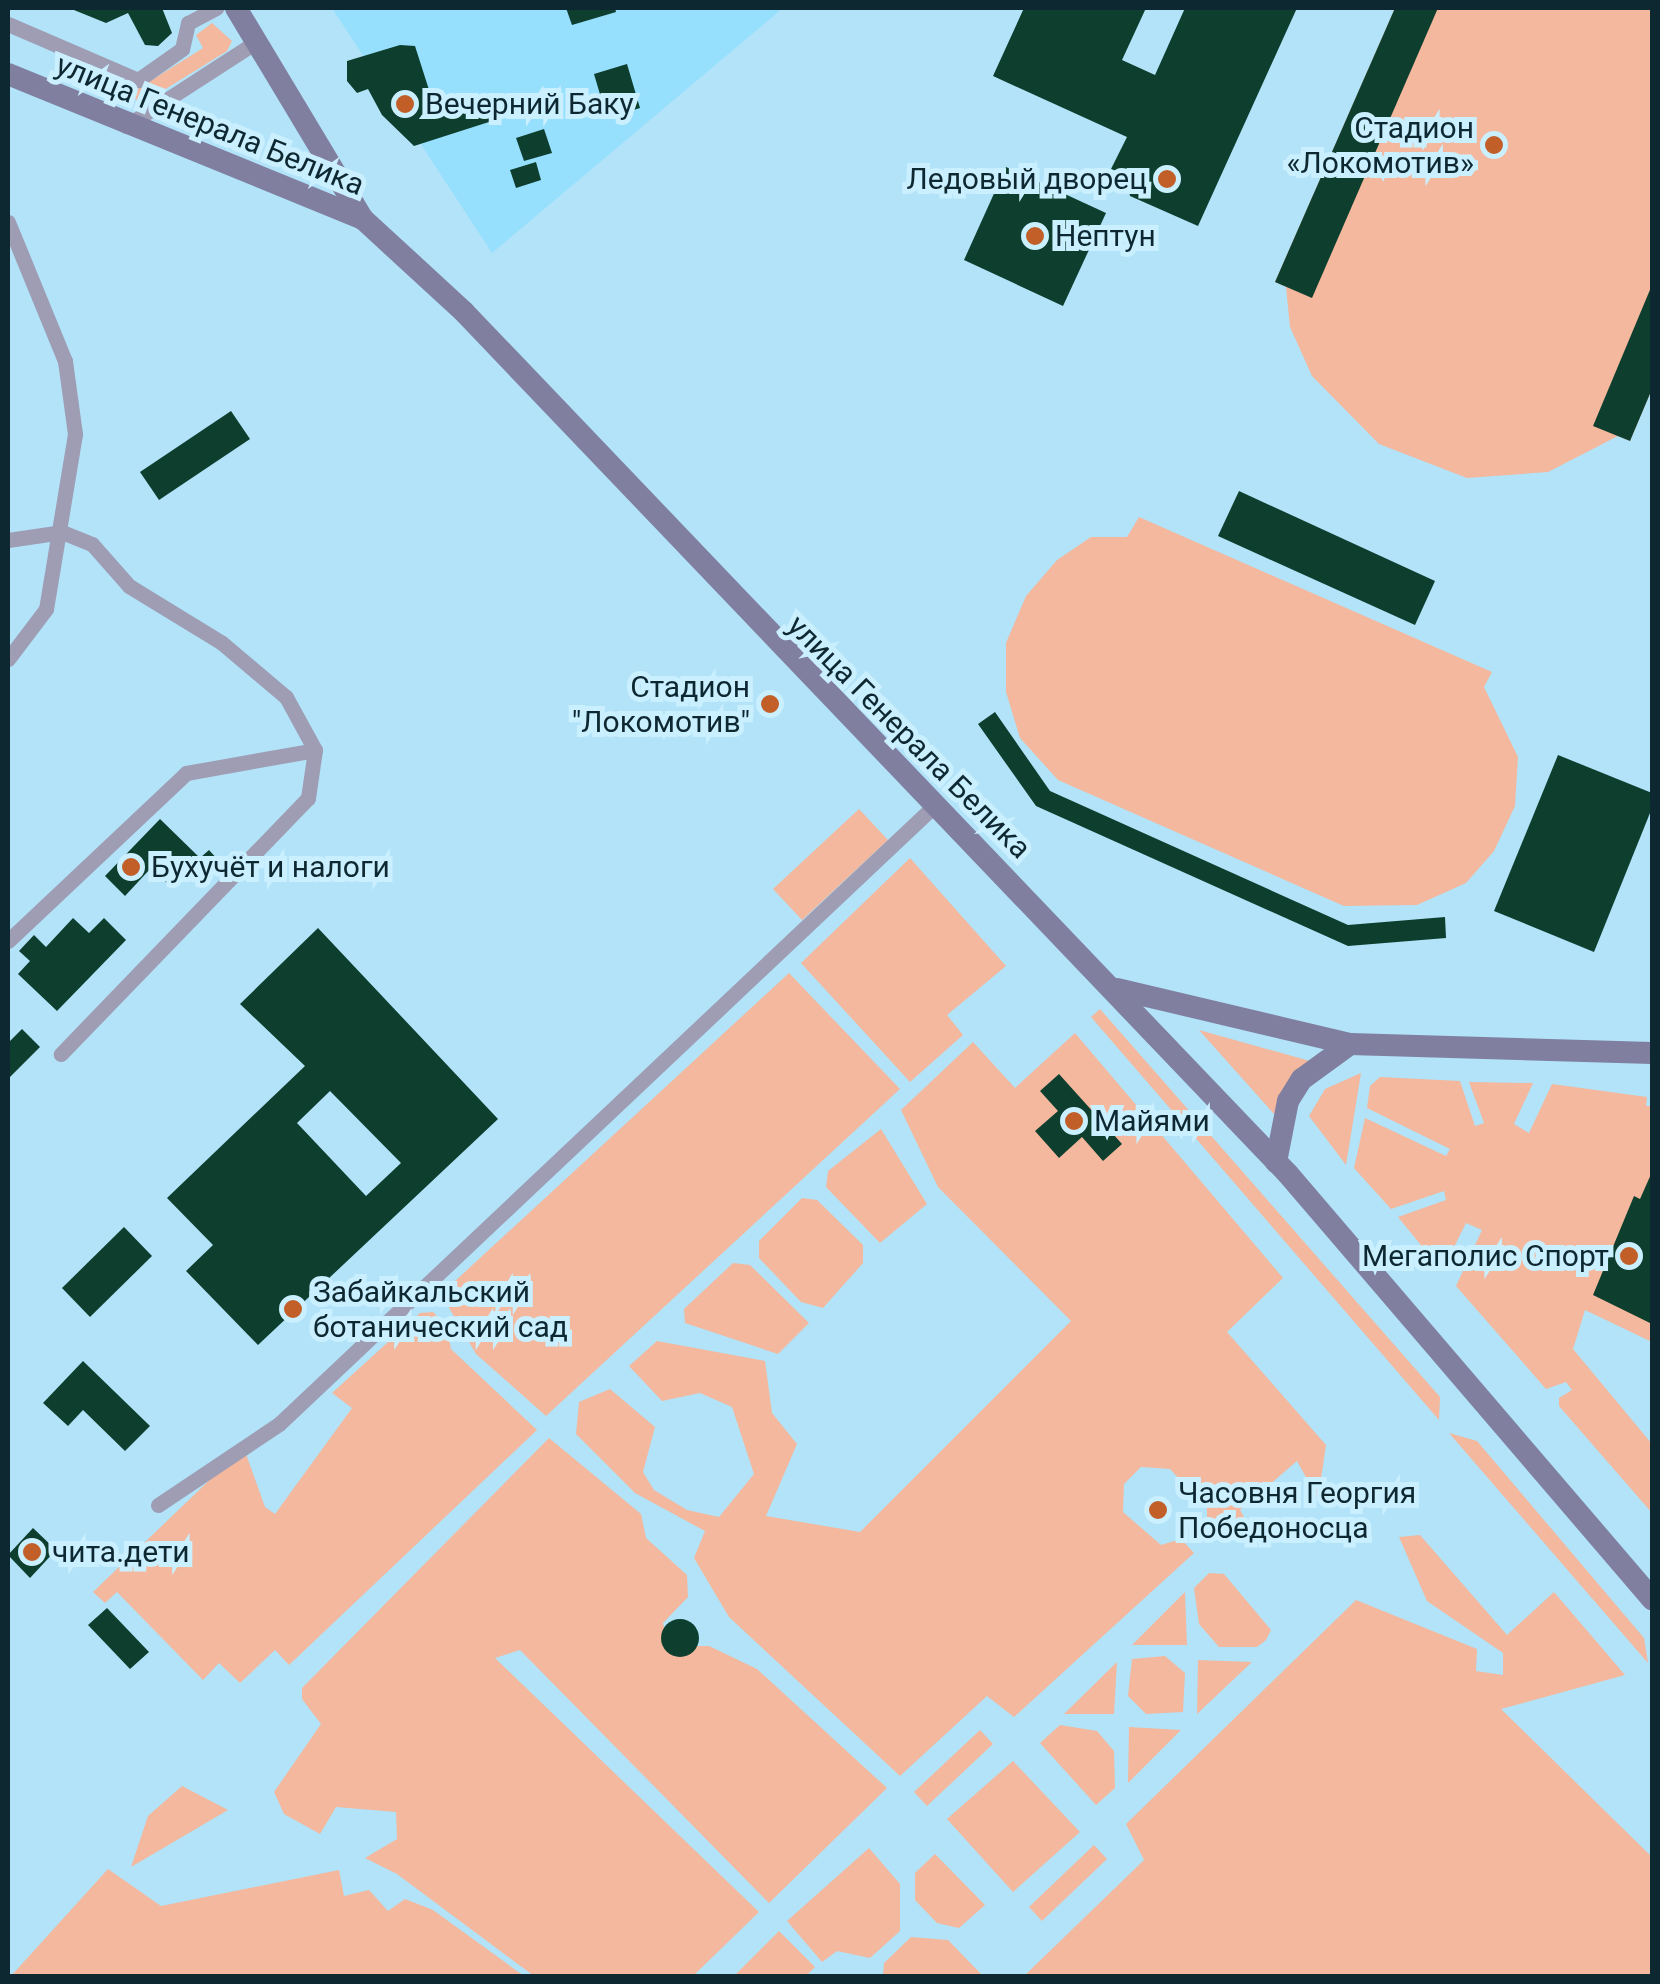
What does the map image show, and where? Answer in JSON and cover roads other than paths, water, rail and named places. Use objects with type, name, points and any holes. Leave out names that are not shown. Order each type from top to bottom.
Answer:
[{"type":"main road","points":[[236,8],[363,219]]},
{"type":"main road","name":"улица Генерала Белика","points":[[8,74],[126,126],[363,219],[464,312],[1117,990],[1276,1162],[1652,1599]]},
{"type":"main road","points":[[1117,990],[1350,1044],[1652,1053]]},
{"type":"main road","points":[[1276,1162],[1288,1101],[1302,1079],[1350,1044]]},
{"type":"street","points":[[8,24],[138,80],[182,48],[188,23],[216,8]]},
{"type":"street","points":[[126,126],[256,42]]},
{"type":"street","points":[[8,222],[64,361],[74,434],[62,532],[46,609],[8,659]]},
{"type":"street","points":[[8,540],[62,532],[92,544],[129,586],[222,642],[273,686],[315,750],[308,798],[61,1054]]},
{"type":"street","points":[[8,940],[186,773],[315,750]]},
{"type":"street","points":[[158,1505],[279,1424],[936,805]]},
{"type":"place","name":"Вечерний Баку","points":[[405,104]]},
{"type":"place","name":"Стадион «Локомотив»","points":[[1494,145]]},
{"type":"place","name":"Ледовый дворец","points":[[1167,179]]},
{"type":"place","name":"Нептун","points":[[1035,236]]},
{"type":"place","name":"Стадион \"Локомотив\"","points":[[770,704]]},
{"type":"place","name":"Бухучёт и налоги","points":[[131,867]]},
{"type":"place","name":"Майями","points":[[1074,1121]]},
{"type":"place","name":"Мегаполис Спорт","points":[[1629,1256]]},
{"type":"place","name":"Забайкальский ботанический сад","points":[[293,1309]]},
{"type":"place","name":"Часовня Георгия Победоносца","points":[[1158,1510]]},
{"type":"place","name":"чита.дети","points":[[32,1552]]}]
